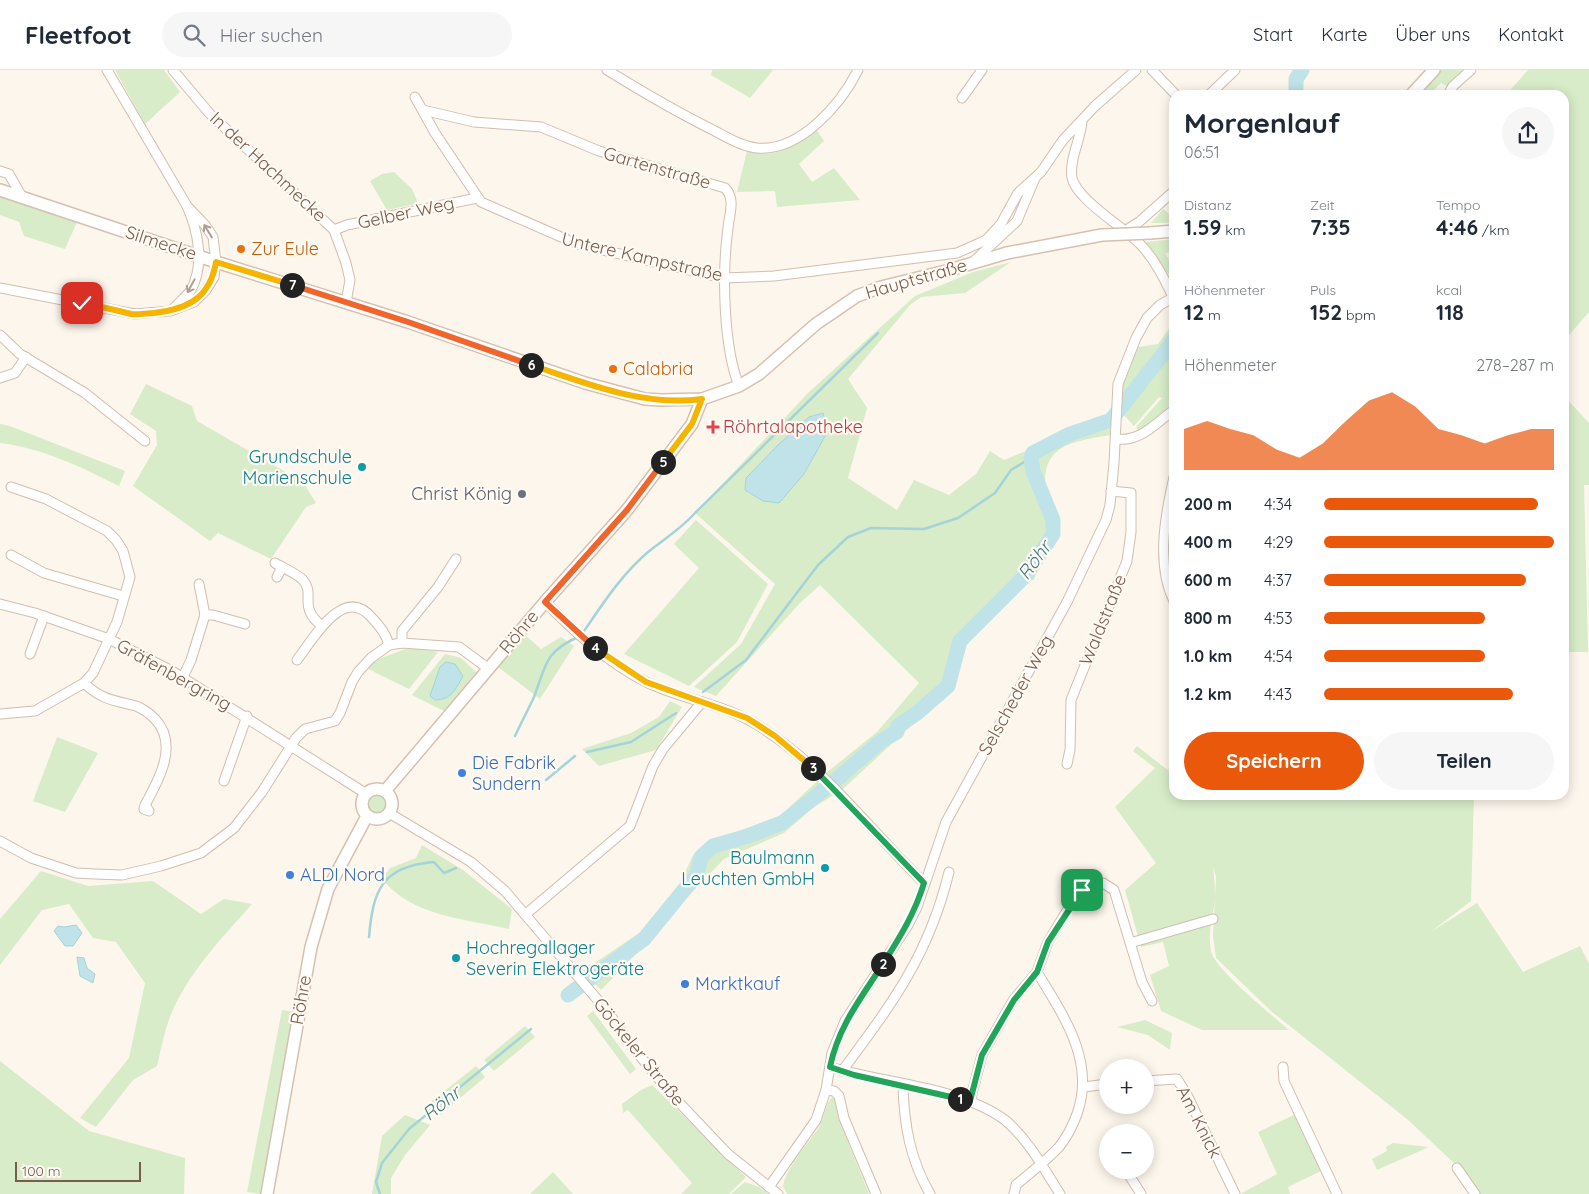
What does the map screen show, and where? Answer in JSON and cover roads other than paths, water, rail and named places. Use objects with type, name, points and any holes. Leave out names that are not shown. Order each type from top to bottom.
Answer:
[{"type":"main road","points":[[1416,90],[1434,70]]},
{"type":"main road","name":"Silmecke","points":[[0,190],[216,262],[346,302],[605,389],[645,399],[702,399]]},
{"type":"main road","name":"Hauptstraße","points":[[702,399],[739,386],[759,374],[816,324],[857,296],[880,287],[1008,253],[1102,235],[1169,231]]},
{"type":"main road","name":"Röhre","points":[[385,791],[545,602],[627,510],[692,424],[702,399]]},
{"type":"main road","points":[[377,789],[385,791],[391,800],[389,813],[379,820],[367,816],[361,804],[365,793],[377,789]]},
{"type":"main road","name":"Röhre","points":[[267,1194],[311,946],[328,889],[367,816]]},
{"type":"street","points":[[107,70],[187,206],[196,226],[198,255],[196,276],[190,291],[170,311]]},
{"type":"street","name":"In der Hachmecke","points":[[173,70],[210,114],[334,230],[350,280],[346,302]]},
{"type":"street","points":[[607,70],[686,118],[742,144],[762,148],[785,142],[822,119],[842,99],[858,70]]},
{"type":"street","points":[[962,98],[982,70]]},
{"type":"street","points":[[1136,70],[1082,121],[1081,133],[1072,168],[1074,184],[1078,191],[1125,231],[1154,261],[1169,289]]},
{"type":"street","points":[[1152,70],[1171,90]]},
{"type":"street","points":[[1214,90],[1234,70]]},
{"type":"street","points":[[1451,90],[1470,70]]},
{"type":"street","name":"Untere Kampstraße","points":[[415,98],[481,202],[576,244],[723,278],[789,275],[957,253],[986,240],[996,232],[1018,193],[1036,176],[1063,140],[1082,121]]},
{"type":"street","name":"Gartenstraße","points":[[423,110],[474,122],[541,127],[599,151],[725,188],[732,200],[723,278],[731,357],[739,386]]},
{"type":"street","points":[[0,171],[9,174],[22,198]]},
{"type":"street","points":[[971,264],[1017,221],[1036,176]]},
{"type":"street","points":[[1125,231],[1140,222],[1169,196]]},
{"type":"street","name":"Gelber Weg","points":[[334,230],[347,225],[477,198]]},
{"type":"street","points":[[0,288],[121,310],[131,314],[170,311],[194,302],[206,290],[214,276],[216,262],[213,237],[205,225],[187,206]]},
{"type":"street","name":"Selscheder Weg","points":[[769,1187],[810,1131],[826,1090],[837,1038],[845,1020],[908,925],[917,907],[946,822],[1066,602],[1106,520],[1116,439],[1115,407],[1118,384],[1136,338],[1153,310],[1169,300]]},
{"type":"street","points":[[0,335],[9,346],[84,393],[145,441]]},
{"type":"street","points":[[0,378],[15,373],[26,357]]},
{"type":"street","points":[[1116,439],[1130,440],[1140,436],[1169,414]]},
{"type":"street","points":[[0,714],[35,711],[84,683],[93,673],[121,613],[123,596],[129,582],[129,570],[123,551],[112,535],[83,516],[38,496],[11,487]]},
{"type":"street","name":"Waldstraße","points":[[1067,764],[1070,750],[1071,700],[1127,561],[1131,532],[1131,493],[1111,490]]},
{"type":"street","points":[[1169,512],[1164,548],[1165,580],[1169,589]]},
{"type":"street","points":[[11,556],[44,573],[123,596]]},
{"type":"street","points":[[402,643],[402,631],[438,587],[456,559]]},
{"type":"street","points":[[277,577],[278,565],[302,580],[306,587],[308,611],[311,617],[322,626]]},
{"type":"street","points":[[182,677],[191,660],[205,615],[199,584]]},
{"type":"street","points":[[545,602],[581,636],[646,682],[747,718],[790,747],[823,777],[924,883]]},
{"type":"street","name":"Gräfenbergring","points":[[0,604],[44,616],[109,639],[182,677],[365,793]]},
{"type":"street","points":[[297,660],[322,626],[344,607],[357,606],[370,614],[386,634],[390,645]]},
{"type":"street","points":[[205,615],[246,624]]},
{"type":"street","points":[[30,654],[44,616]]},
{"type":"street","points":[[0,841],[31,858],[76,873],[122,875],[161,866],[201,853],[234,828],[262,792],[290,746],[305,729],[335,721],[358,672],[371,658],[390,645],[402,643],[459,647],[489,669]]},
{"type":"street","points":[[84,683],[100,696],[144,709],[150,713],[162,729],[166,742],[166,759],[145,805]]},
{"type":"street","points":[[526,914],[630,826],[653,766],[663,750],[702,702]]},
{"type":"street","name":"Gräfenbergring","points":[[224,781],[246,716]]},
{"type":"street","name":"Göckeler Straße","points":[[389,813],[470,862],[505,891],[579,976],[671,1094],[728,1154],[778,1194]]},
{"type":"street","points":[[842,1071],[884,1015],[920,956],[942,900],[949,872]]},
{"type":"street","points":[[970,1101],[982,1055],[1014,1000],[1037,972],[1048,942],[1068,909],[1082,890],[1092,884],[1103,883],[1114,890],[1142,982],[1152,1001]]},
{"type":"street","points":[[1130,943],[1213,919]]},
{"type":"street","points":[[1014,1194],[1016,1186],[1060,1146],[1072,1127],[1083,1087],[1081,1061],[1077,1046],[1037,972]]},
{"type":"street","points":[[830,1067],[970,1101],[1005,1121],[1041,1163],[1060,1194]]},
{"type":"street","points":[[1284,1068],[1284,1080],[1337,1194]]},
{"type":"street","name":"Am Knick","points":[[1154,1081],[1177,1079],[1187,1095],[1235,1194]]},
{"type":"street","points":[[903,1085],[908,1142],[918,1172],[930,1194]]},
{"type":"street","points":[[1083,1087],[1099,1085]]},
{"type":"street","points":[[826,1090],[834,1091],[839,1096],[844,1118],[876,1194]]},
{"type":"street","points":[[1457,1168],[1475,1194]]},
{"type":"street","points":[[1132,1179],[1141,1194]]},
{"type":"water","points":[[823,413],[828,431],[804,474],[779,503],[763,501],[745,490],[746,478],[778,445],[809,417]]},
{"type":"water","points":[[446,662],[455,664],[463,676],[449,696],[441,700],[435,700],[430,696],[440,667]]},
{"type":"water","points":[[76,925],[82,933],[73,946],[65,946],[54,931],[58,926]]},
{"type":"water","points":[[77,957],[84,958],[87,968],[95,974],[93,983],[80,976]]},
{"type":"waterway","name":"Röhr","points":[[1296,90],[1296,79],[1302,70]]},
{"type":"waterway","points":[[582,634],[629,570],[648,552],[690,519],[878,333]]},
{"type":"waterway","name":"Röhr","points":[[836,780],[881,741],[897,732],[898,726],[917,713],[948,686],[960,641],[1027,574],[1053,534],[1053,520],[1033,471],[1031,458],[1033,453],[1070,434],[1111,420],[1169,346]]},
{"type":"waterway","points":[[703,692],[746,660],[818,565],[848,537],[871,528],[924,529],[958,518],[995,493],[1011,470],[1031,458]]},
{"type":"waterway","points":[[515,736],[534,697],[544,668],[552,654],[558,648],[578,637]]},
{"type":"waterway","points":[[587,752],[631,742],[676,713]]},
{"type":"waterway","points":[[546,780],[575,756]]},
{"type":"waterway","name":"Röhr","points":[[568,995],[644,939],[697,874],[701,857],[713,846],[748,836],[782,823],[826,788]]},
{"type":"waterway","points":[[369,937],[371,920],[378,894],[383,883],[392,875],[416,864],[434,862],[444,873],[456,868]]},
{"type":"waterway","name":"Röhr","points":[[380,1194],[376,1182],[382,1163],[409,1129],[531,1029]]},
{"type":"place","name":"Zur Eule","points":[[241,249]]},
{"type":"place","name":"Calabria","points":[[613,369]]},
{"type":"place","name":"Röhrtalapotheke","points":[[713,427]]},
{"type":"place","name":"Grundschule Marienschule","points":[[362,467]]},
{"type":"place","name":"Christ König","points":[[522,494]]},
{"type":"place","name":"Die Fabrik Sundern","points":[[462,773]]},
{"type":"place","name":"Baulmann Leuchten GmbH","points":[[825,868]]},
{"type":"place","name":"ALDI Nord","points":[[290,875]]},
{"type":"place","name":"Hochregallager Severin Elektrogeräte","points":[[456,958]]},
{"type":"place","name":"Marktkauf","points":[[685,984]]}]
